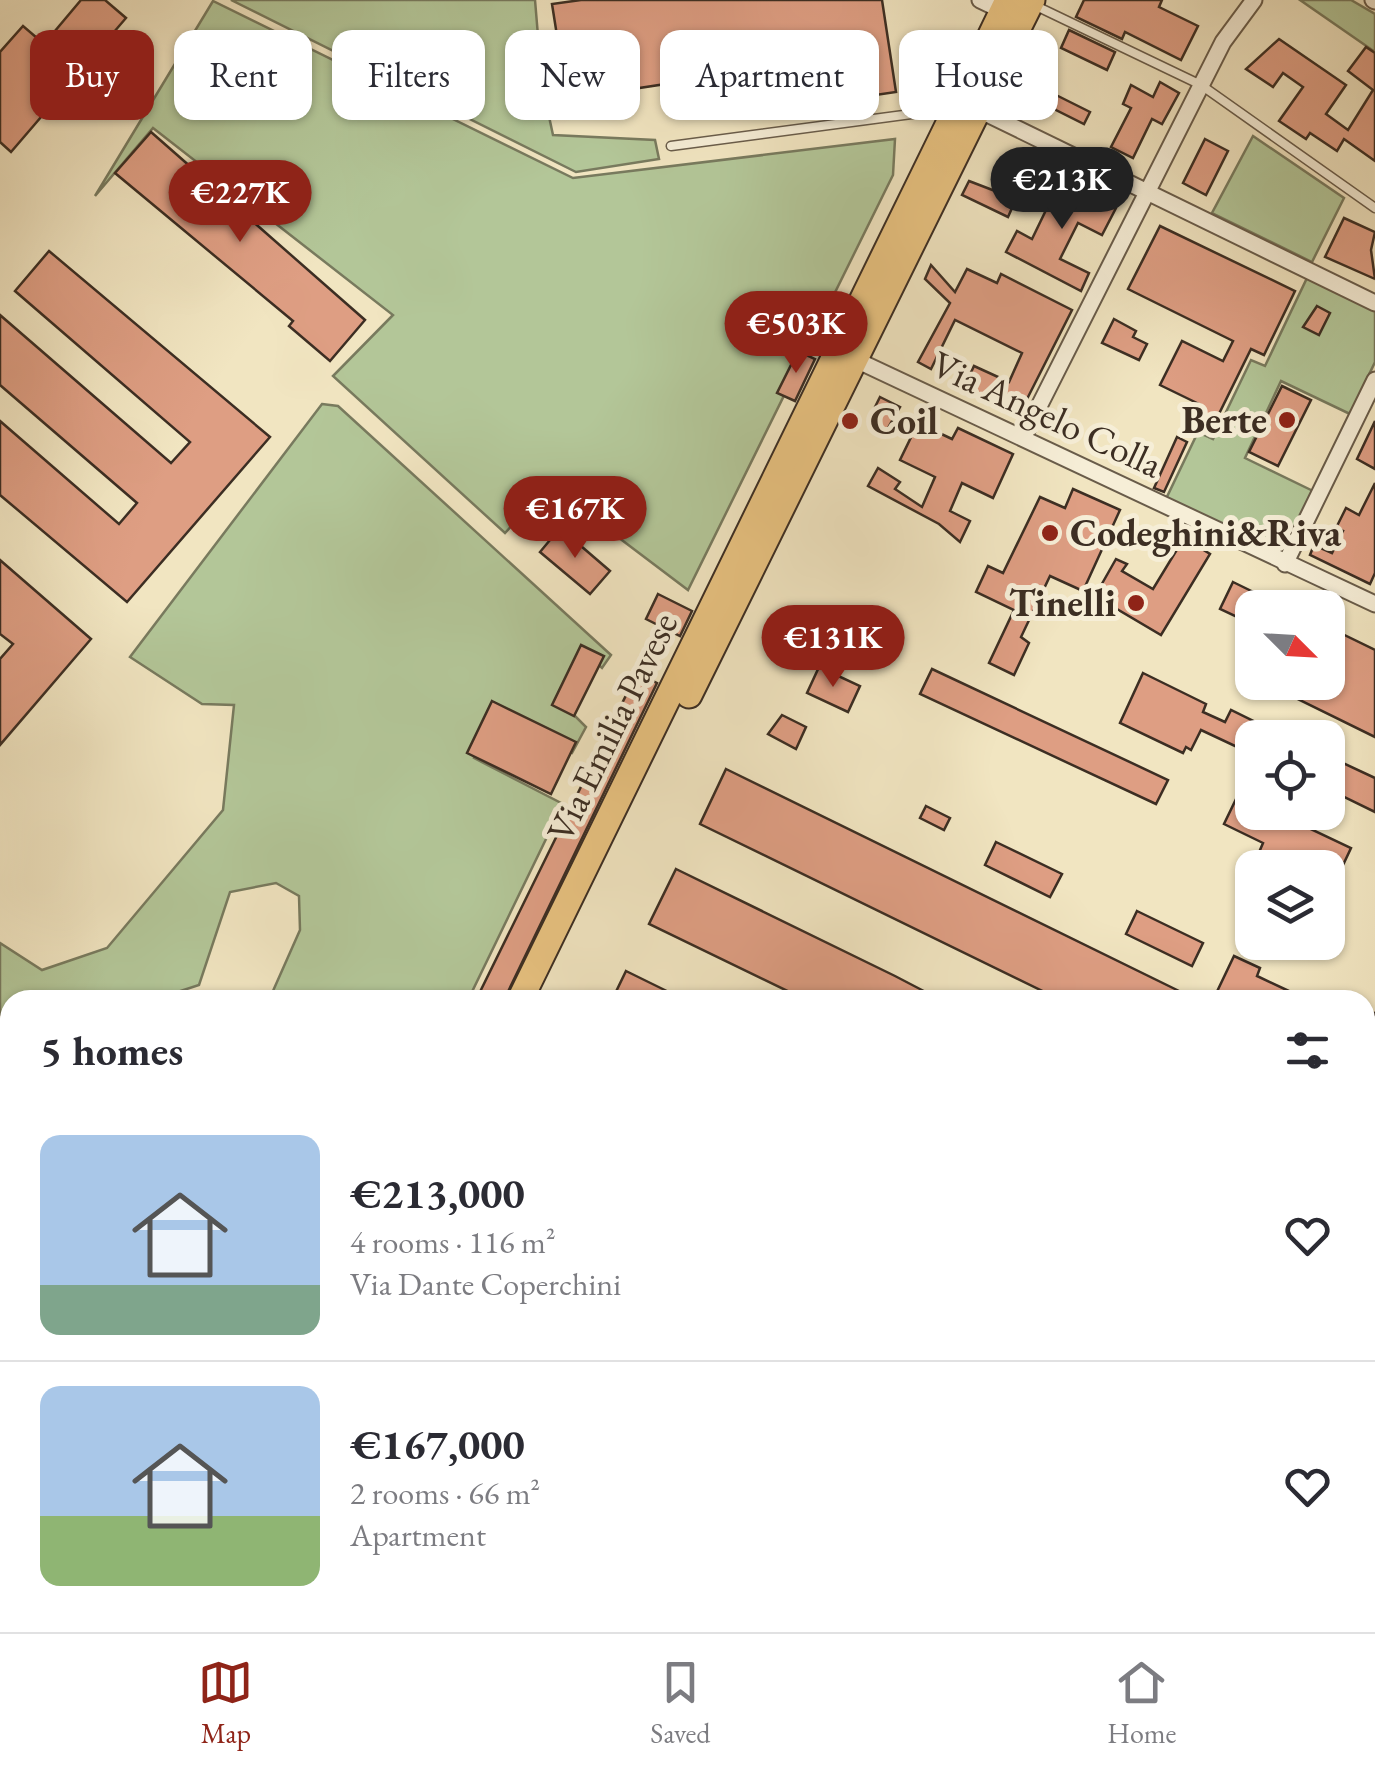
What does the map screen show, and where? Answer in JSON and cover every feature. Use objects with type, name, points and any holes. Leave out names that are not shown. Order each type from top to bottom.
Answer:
[{"type":"main road","name":"Via Emilia Pavese","points":[[1001,30],[1011,3]]},
{"type":"main road","name":"Via Emilia Pavese","points":[[525,990],[964,120]]},
{"type":"main road","name":"Via Emilia Pavese","points":[[544,990],[854,360],[965,120]]},
{"type":"street","points":[[1023,438],[1201,85],[1236,21],[1254,0]]},
{"type":"street","points":[[1002,120],[1375,303]]},
{"type":"street","name":"Via Angelo Colla","points":[[854,360],[1375,604]]},
{"type":"street","points":[[1285,564],[1375,380]]},
{"type":"lane","points":[[1011,3],[1201,85],[1375,208]]},
{"type":"lane","points":[[671,146],[899,115]]},
{"type":"green space","points":[[231,0],[535,0],[538,30],[505,30],[505,120],[550,120],[553,135],[655,140],[659,159],[576,172],[472,120],[485,120],[485,30],[332,30],[332,50],[312,40],[312,30],[291,30]]},
{"type":"green space","points":[[1300,0],[1351,0],[1375,14],[1375,52]]},
{"type":"green space","points":[[213,1],[272,30],[195,30]]},
{"type":"green space","points":[[312,50],[332,60],[332,120],[455,120],[573,178],[895,139],[893,175],[688,590],[549,485],[505,533],[333,376],[393,315],[153,128],[95,196],[141,120],[154,120],[154,98],[174,65],[174,120],[312,120]]},
{"type":"green space","points":[[1253,136],[1344,198],[1312,262],[1212,213]]},
{"type":"green space","points":[[1307,278],[1375,311],[1375,362],[1350,414],[1281,381],[1245,458],[1313,491],[1281,556],[1165,501],[1198,432],[1213,439],[1251,360],[1265,366]]},
{"type":"green space","points":[[322,404],[338,406],[611,655],[602,668],[585,653],[565,706],[586,727],[572,753],[490,717],[474,758],[563,804],[473,990],[273,990],[300,930],[299,896],[276,883],[230,892],[199,985],[184,990],[0,990],[0,943],[42,970],[107,948],[223,810],[234,705],[202,704],[130,657]]},
{"type":"building","points":[[81,0],[105,0],[126,18],[116,30],[56,30]]},
{"type":"building","points":[[581,0],[882,0],[896,92],[879,94],[879,30],[660,30],[660,85],[640,88],[640,30],[556,30],[552,4]]},
{"type":"building","points":[[1084,0],[1162,0],[1159,7],[1198,26],[1181,60],[1125,32],[1122,39],[1076,17]]},
{"type":"building","points":[[23,26],[30,32],[30,120],[38,120],[11,152],[0,142],[0,52]]},
{"type":"building","points":[[1069,30],[1115,52],[1107,70],[1061,48]]},
{"type":"building","points":[[1279,39],[1346,85],[1326,114],[1348,130],[1373,90],[1348,71],[1366,47],[1375,53],[1375,161],[1344,139],[1337,151],[1310,133],[1306,139],[1279,121],[1303,87],[1283,73],[1273,87],[1246,69]]},
{"type":"building","points":[[1160,82],[1179,93],[1162,124],[1152,119],[1133,158],[1111,147],[1131,108],[1123,104],[1131,85],[1153,97]]},
{"type":"building","points":[[1058,96],[1090,112],[1084,124],[1058,111]]},
{"type":"building","points":[[151,132],[365,320],[330,361],[289,326],[293,321],[115,173]]},
{"type":"building","points":[[1205,139],[1228,151],[1206,195],[1183,183]]},
{"type":"building","points":[[1062,177],[1116,208],[1102,235],[1078,223],[1060,259],[1089,273],[1081,291],[1006,252],[1017,231],[1032,239]]},
{"type":"building","points":[[969,181],[1016,199],[1008,217],[962,195]]},
{"type":"building","points":[[1344,218],[1375,232],[1371,250],[1375,279],[1325,257]]},
{"type":"building","points":[[1160,226],[1295,291],[1264,355],[1251,349],[1211,430],[1193,421],[1201,405],[1160,385],[1182,341],[1223,361],[1233,341],[1128,289]]},
{"type":"building","points":[[49,251],[270,437],[127,602],[0,495],[0,421],[119,524],[137,503],[0,385],[0,315],[171,463],[190,442],[15,291]]},
{"type":"building","points":[[931,265],[955,292],[967,269],[997,283],[1001,274],[1072,310],[1025,403],[1002,393],[998,402],[964,387],[974,366],[1009,382],[1022,353],[955,320],[931,369],[918,362],[950,303],[925,279]]},
{"type":"building","points":[[1317,306],[1330,313],[1319,335],[1303,327]]},
{"type":"building","points":[[1114,319],[1136,331],[1133,337],[1147,344],[1139,360],[1102,343]]},
{"type":"building","points":[[798,351],[815,359],[795,401],[777,393]]},
{"type":"building","name":"Berte","points":[[1282,386],[1311,400],[1278,466],[1249,452]]},
{"type":"building","points":[[880,397],[900,407],[885,433],[876,428],[875,407]]},
{"type":"building","points":[[1375,421],[1375,469],[1357,459]]},
{"type":"building","points":[[918,423],[952,439],[958,428],[1013,454],[993,498],[962,483],[950,511],[970,521],[960,542],[939,524],[868,486],[878,468],[900,482],[895,489],[922,507],[935,477],[900,460]]},
{"type":"building","points":[[1177,437],[1187,442],[1164,492],[1154,488]]},
{"type":"building","points":[[1375,483],[1375,573],[1370,584],[1310,555],[1314,545],[1332,553],[1343,531],[1336,528],[1346,508],[1359,515]]},
{"type":"building","points":[[1073,489],[1120,510],[1083,591],[1050,576],[1021,637],[1029,643],[1014,675],[989,663],[1014,610],[976,592],[988,566],[1003,573],[1040,497],[1065,508]]},
{"type":"building","points":[[560,528],[610,571],[590,594],[540,552]]},
{"type":"building","points":[[1184,538],[1210,554],[1161,635],[1095,596],[1116,559],[1127,564],[1122,571],[1153,589]]},
{"type":"building","points":[[0,560],[91,639],[0,745],[0,659],[13,644],[0,634]]},
{"type":"building","points":[[1233,582],[1249,590],[1235,590],[1235,616],[1220,609]]},
{"type":"building","points":[[658,594],[692,611],[680,636],[646,619]]},
{"type":"building","points":[[1345,635],[1375,650],[1375,737],[1300,700],[1345,700]]},
{"type":"building","points":[[581,645],[604,656],[574,716],[552,705]]},
{"type":"building","points":[[819,667],[860,686],[848,712],[807,693]]},
{"type":"building","points":[[932,669],[1168,780],[1156,804],[920,694]]},
{"type":"building","points":[[637,673],[657,683],[509,990],[481,990]]},
{"type":"building","points":[[1143,673],[1206,704],[1203,712],[1225,722],[1231,710],[1251,720],[1235,720],[1235,746],[1201,730],[1191,750],[1186,747],[1183,753],[1120,723]]},
{"type":"building","points":[[492,701],[576,742],[551,794],[467,753]]},
{"type":"building","points":[[782,715],[806,727],[796,749],[768,734]]},
{"type":"building","points":[[1345,764],[1375,778],[1375,812],[1345,797]]},
{"type":"building","points":[[726,769],[1177,990],[1040,990],[700,824]]},
{"type":"building","points":[[1235,801],[1235,829],[1224,824]]},
{"type":"building","points":[[926,806],[950,818],[944,830],[920,818]]},
{"type":"building","points":[[1236,830],[1313,830],[1351,848],[1345,861],[1345,850],[1260,850],[1263,843]]},
{"type":"building","points":[[996,842],[1062,874],[1050,897],[985,865]]},
{"type":"building","points":[[676,869],[922,990],[785,990],[649,924]]},
{"type":"building","points":[[1137,911],[1203,943],[1192,966],[1126,934]]},
{"type":"building","points":[[1234,956],[1235,960],[1260,968],[1257,976],[1287,990],[1218,990]]},
{"type":"building","points":[[626,971],[665,990],[617,990]]},
{"type":"place","name":"Berte","points":[[1287,420]]},
{"type":"place","name":"Coil","points":[[850,421]]},
{"type":"place","name":"Codeghini&Riva","points":[[1050,533]]},
{"type":"place","name":"Tinelli","points":[[1136,603]]}]
